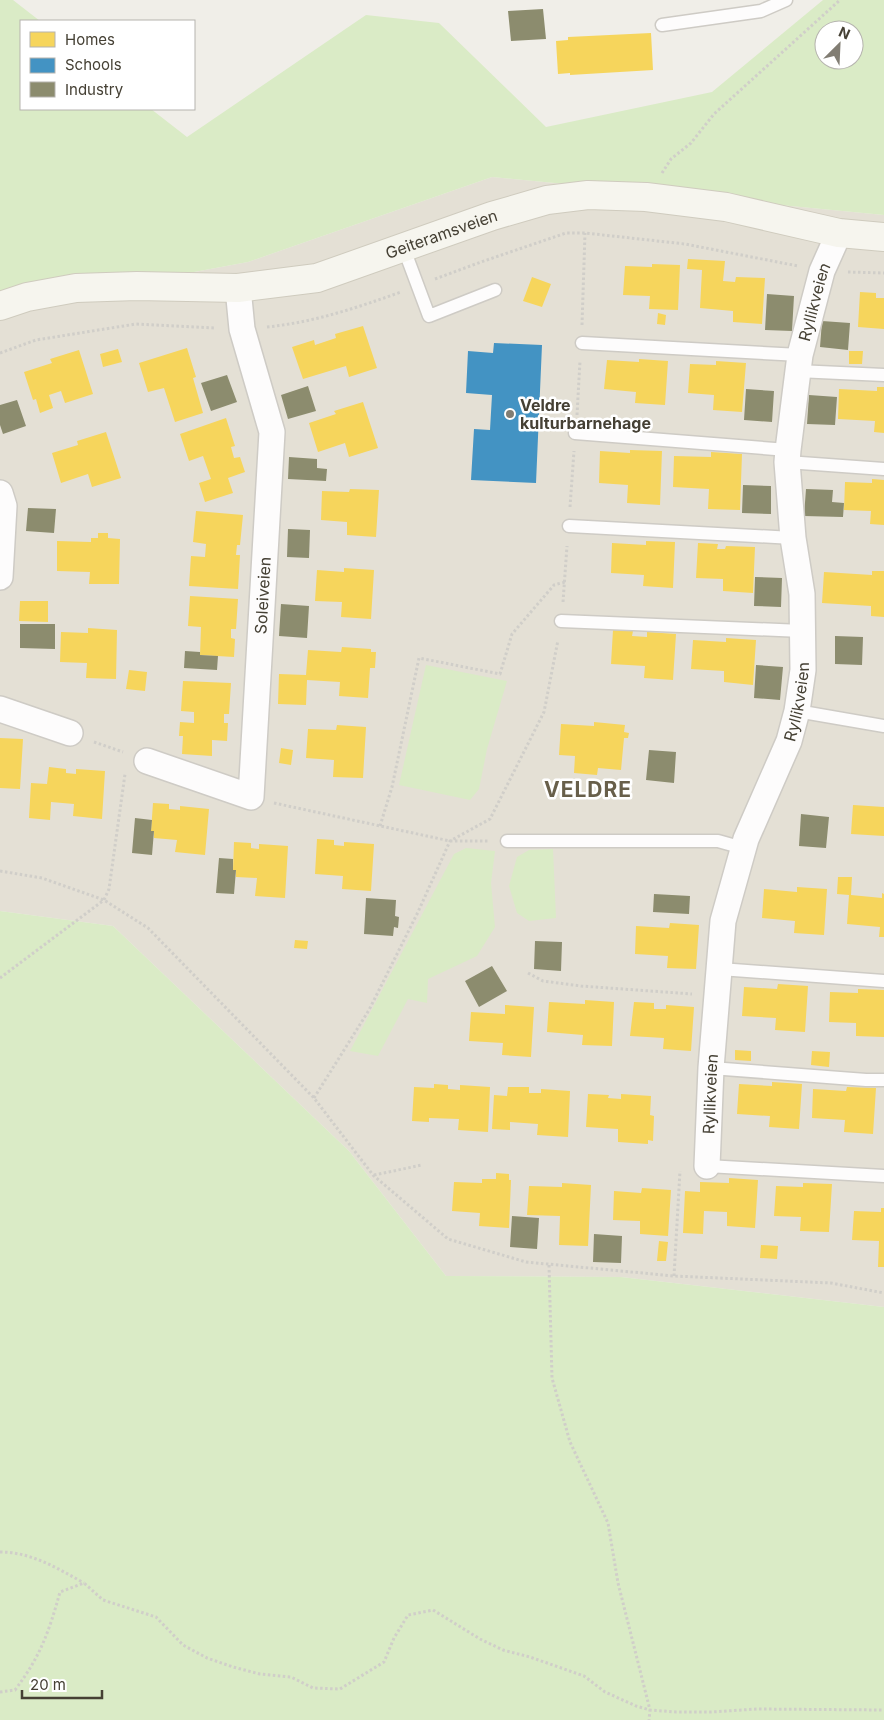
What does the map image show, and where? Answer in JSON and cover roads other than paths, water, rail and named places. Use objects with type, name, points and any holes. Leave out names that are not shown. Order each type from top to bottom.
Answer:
[{"type":"street","name":"Geiteramsveien","points":[[0,306],[27,297],[76,288],[137,286],[238,288],[317,278],[404,249],[492,216],[547,200],[588,195],[651,198],[726,207],[840,232],[884,237]]},
{"type":"street","name":"Ryllikveien","points":[[707,1166],[711,1068],[723,921],[743,848],[789,741],[797,711],[803,670],[800,573],[794,538],[787,456],[798,363],[822,271],[840,232]]},
{"type":"street","name":"Soleiveien","points":[[147,761],[251,798],[272,432],[242,329],[238,288]]},
{"type":"street","points":[[0,493],[4,506],[0,577]]},
{"type":"street","points":[[0,709],[70,733]]},
{"type":"lane","points":[[662,25],[761,11],[786,0]]},
{"type":"lane","points":[[404,249],[428,316],[495,290]]},
{"type":"lane","points":[[582,343],[798,363],[884,375]]},
{"type":"lane","points":[[575,433],[787,456],[884,469]]},
{"type":"lane","points":[[568,526],[794,538]]},
{"type":"lane","points":[[562,621],[802,631]]},
{"type":"lane","points":[[797,711],[884,726]]},
{"type":"lane","points":[[507,841],[718,840],[743,848]]},
{"type":"lane","points":[[720,969],[884,981]]},
{"type":"lane","points":[[711,1068],[884,1080]]},
{"type":"lane","points":[[707,1166],[884,1176]]},
{"type":"place","name":"Veldre kulturbarnehage","points":[[510,414]]},
{"type":"district","name":"VELDRE","points":[[588,789]]}]
